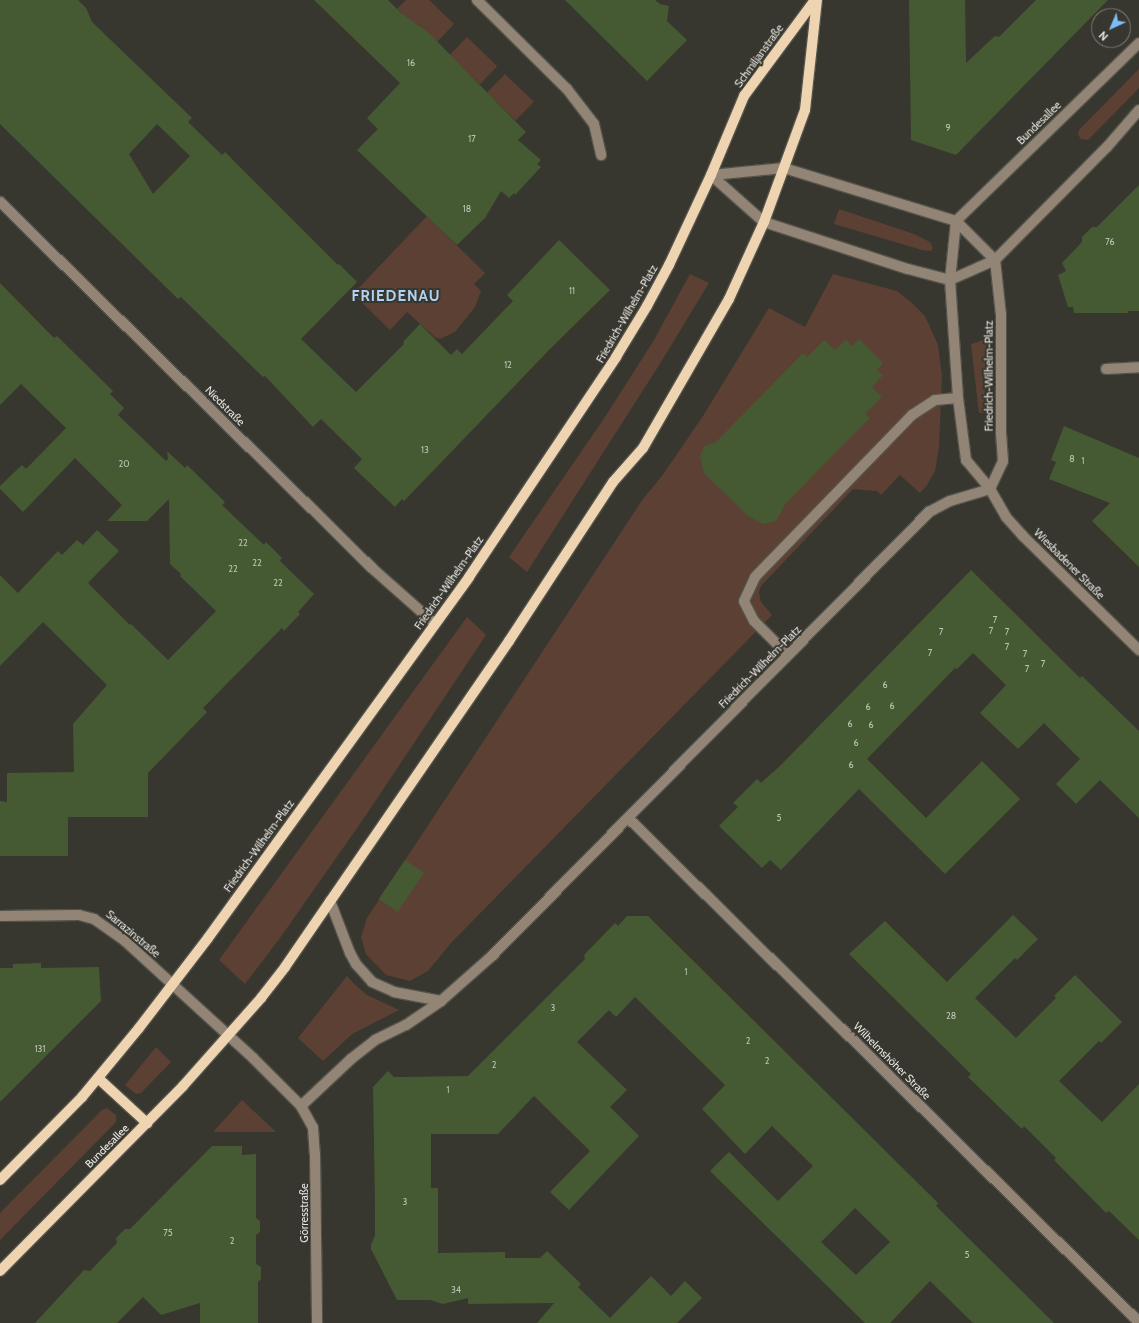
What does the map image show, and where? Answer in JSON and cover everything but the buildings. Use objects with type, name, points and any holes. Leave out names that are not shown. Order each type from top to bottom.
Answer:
[{"type":"main road","name":"Schmiljanstraße","points":[[784,168],[807,101],[816,0]]},
{"type":"main road","name":"Schmiljanstraße","points":[[711,175],[744,96],[816,0]]},
{"type":"main road","points":[[228,1035],[261,998],[285,967],[509,641],[613,482],[643,448],[729,299],[764,222],[784,168]]},
{"type":"main road","name":"Friedrich-Wilhelm-Platz","points":[[172,984],[435,624],[616,357],[648,306],[711,175]]},
{"type":"main road","points":[[0,1180],[82,1097],[172,984]]},
{"type":"main road","name":"Bundesallee","points":[[0,1271],[147,1123],[228,1035]]},
{"type":"main road","points":[[98,1078],[147,1123]]},
{"type":"street","points":[[477,0],[572,95],[594,124],[601,155]]},
{"type":"street","name":"Bundesallee","points":[[956,221],[1139,43]]},
{"type":"street","points":[[711,175],[764,222],[908,269],[950,280],[995,260],[1107,147],[1139,110]]},
{"type":"street","points":[[711,175],[784,168],[956,221],[995,260]]},
{"type":"street","name":"Niedstraße","points":[[0,202],[372,568],[435,624]]},
{"type":"street","points":[[956,221],[950,280],[958,398],[966,460],[990,489]]},
{"type":"street","name":"Friedrich-Wilhelm-Platz","points":[[301,1106],[351,1059],[375,1040],[406,1025],[440,1001],[493,955],[929,512],[950,501],[990,489],[1003,461],[1001,434],[1001,315],[995,260]]},
{"type":"street","points":[[1106,368],[1139,367]]},
{"type":"street","points":[[788,655],[754,621],[744,601],[755,577],[912,415],[935,400],[958,398]]},
{"type":"street","name":"Wiesbadener Straße","points":[[990,489],[1006,517],[1023,536],[1139,650]]},
{"type":"street","name":"Wilhelmshöher Straße","points":[[628,818],[1139,1322]]},
{"type":"street","points":[[330,901],[350,953],[356,964],[372,982],[394,992],[440,1001]]},
{"type":"street","name":"Sarrazinstraße","points":[[0,916],[79,915],[94,918],[125,941],[228,1035]]},
{"type":"street","points":[[228,1035],[301,1106]]},
{"type":"street","name":"Görresstraße","points":[[301,1106],[313,1128],[315,1154],[316,1323]]},
{"type":"shaded area","points":[[406,0],[429,0],[454,24],[436,43],[428,32],[417,24],[415,26],[397,9]]},
{"type":"shaded area","points":[[467,37],[497,66],[480,84],[450,55]]},
{"type":"shaded area","points":[[1139,69],[1139,88],[1088,140],[1081,139],[1078,135],[1079,130]]},
{"type":"shaded area","points":[[505,74],[534,102],[516,120],[487,93]]},
{"type":"shaded area","points":[[839,209],[914,234],[930,242],[933,248],[931,251],[922,250],[834,224]]},
{"type":"shaded area","points":[[427,216],[485,273],[474,284],[481,291],[475,307],[455,332],[440,339],[435,337],[407,312],[390,330],[353,294]]},
{"type":"shaded area","points":[[690,274],[709,283],[661,362],[527,572],[509,557],[605,417],[654,340]]},
{"type":"shaded area","points":[[833,274],[897,291],[925,316],[938,345],[942,376],[939,447],[935,471],[927,485],[920,493],[900,475],[881,495],[877,491],[853,489],[761,586],[759,592],[761,602],[772,615],[451,943],[428,971],[410,981],[386,975],[366,954],[361,937],[367,918],[643,499],[662,476],[703,416],[769,308],[805,327]]},
{"type":"shaded area","points":[[986,339],[984,413],[979,413],[971,344]]},
{"type":"shaded area","points":[[467,617],[486,635],[364,818],[280,938],[245,984],[219,960]]},
{"type":"shaded area","points":[[347,976],[367,995],[399,1010],[352,1034],[323,1061],[298,1038]]},
{"type":"shaded area","points":[[156,1047],[171,1062],[141,1093],[136,1094],[126,1086],[126,1084]]},
{"type":"shaded area","points":[[242,1100],[276,1132],[213,1132]]},
{"type":"shaded area","points":[[107,1108],[116,1115],[116,1122],[0,1240],[0,1213],[102,1110]]},
{"type":"district","name":"FRIEDENAU","points":[[396,297]]}]
